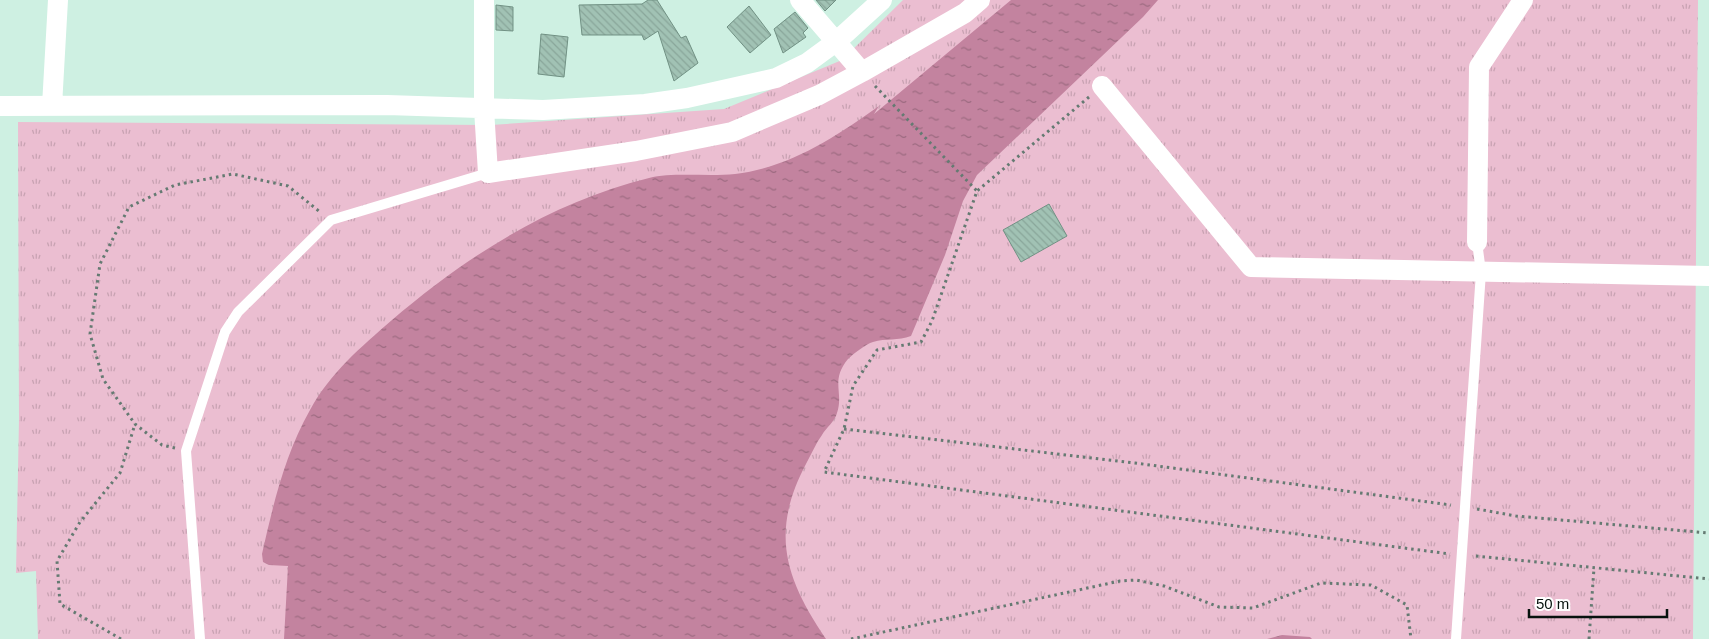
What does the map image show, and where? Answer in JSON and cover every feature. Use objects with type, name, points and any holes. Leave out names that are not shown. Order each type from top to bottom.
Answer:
[{"type":"street","points":[[52,106],[58,0]]},
{"type":"street","points":[[484,0],[484,109],[488,173],[636,151],[732,132],[819,95],[965,13],[980,0]]},
{"type":"street","points":[[800,0],[838,41],[862,72]]},
{"type":"street","points":[[0,106],[387,106],[544,110],[645,104],[688,98],[776,78],[807,63],[838,41],[882,0]]},
{"type":"street","points":[[1477,242],[1479,67],[1522,0]]},
{"type":"street","points":[[1102,86],[1251,268],[1709,276]]},
{"type":"lane","points":[[200,639],[186,451],[229,325],[238,312],[331,220],[488,173]]},
{"type":"lane","points":[[1456,639],[1463,506],[1481,272],[1477,242]]},
{"type":"path","points":[[1102,86],[977,191],[932,321],[921,342],[877,350],[853,386],[844,429],[824,472],[1461,555],[1709,579]]},
{"type":"path","points":[[881,92],[977,191]]},
{"type":"path","points":[[186,451],[162,445],[135,424],[103,379],[90,334],[100,264],[130,207],[175,185],[232,174],[288,186],[331,220]]},
{"type":"path","points":[[120,639],[60,604],[57,561],[80,522],[120,473],[135,424]]},
{"type":"path","points":[[844,429],[1135,463],[1463,506],[1516,516],[1709,533]]},
{"type":"path","points":[[1589,639],[1594,568]]},
{"type":"path","points":[[851,639],[1120,581],[1136,580],[1164,586],[1219,607],[1254,608],[1321,583],[1371,585],[1407,605],[1411,639]]},
{"type":"green space","points":[[903,0],[1698,0],[1693,639],[38,639],[36,571],[16,573],[19,419],[18,122],[491,125],[724,109],[842,60]]},
{"type":"water","points":[[1011,0],[1158,0],[1143,17],[977,175],[963,201],[945,255],[911,336],[870,343],[850,357],[843,367],[838,380],[839,406],[837,413],[816,445],[795,487],[788,510],[786,532],[787,553],[792,574],[800,595],[826,639],[284,639],[288,566],[269,565],[263,562],[262,554],[281,480],[301,427],[318,397],[347,361],[380,330],[421,296],[481,253],[545,216],[579,201],[613,188],[659,176],[725,175],[755,171],[793,158],[829,140],[879,106],[874,114]]},
{"type":"water","points":[[1282,635],[1310,637],[1312,639],[1267,639]]},
{"type":"building","points":[[648,0],[657,0],[681,38],[686,36],[698,63],[674,81],[658,31],[644,40],[642,35],[582,35],[579,5],[642,4]]},
{"type":"building","points":[[816,0],[836,0],[825,11]]},
{"type":"building","points":[[496,5],[513,7],[513,31],[496,30]]},
{"type":"building","points":[[749,6],[771,35],[750,53],[727,27]]},
{"type":"building","points":[[795,12],[808,28],[803,33],[806,37],[783,53],[774,29]]},
{"type":"building","points":[[541,34],[568,37],[564,77],[538,74]]},
{"type":"building","points":[[1049,204],[1067,236],[1021,262],[1003,230]]}]
